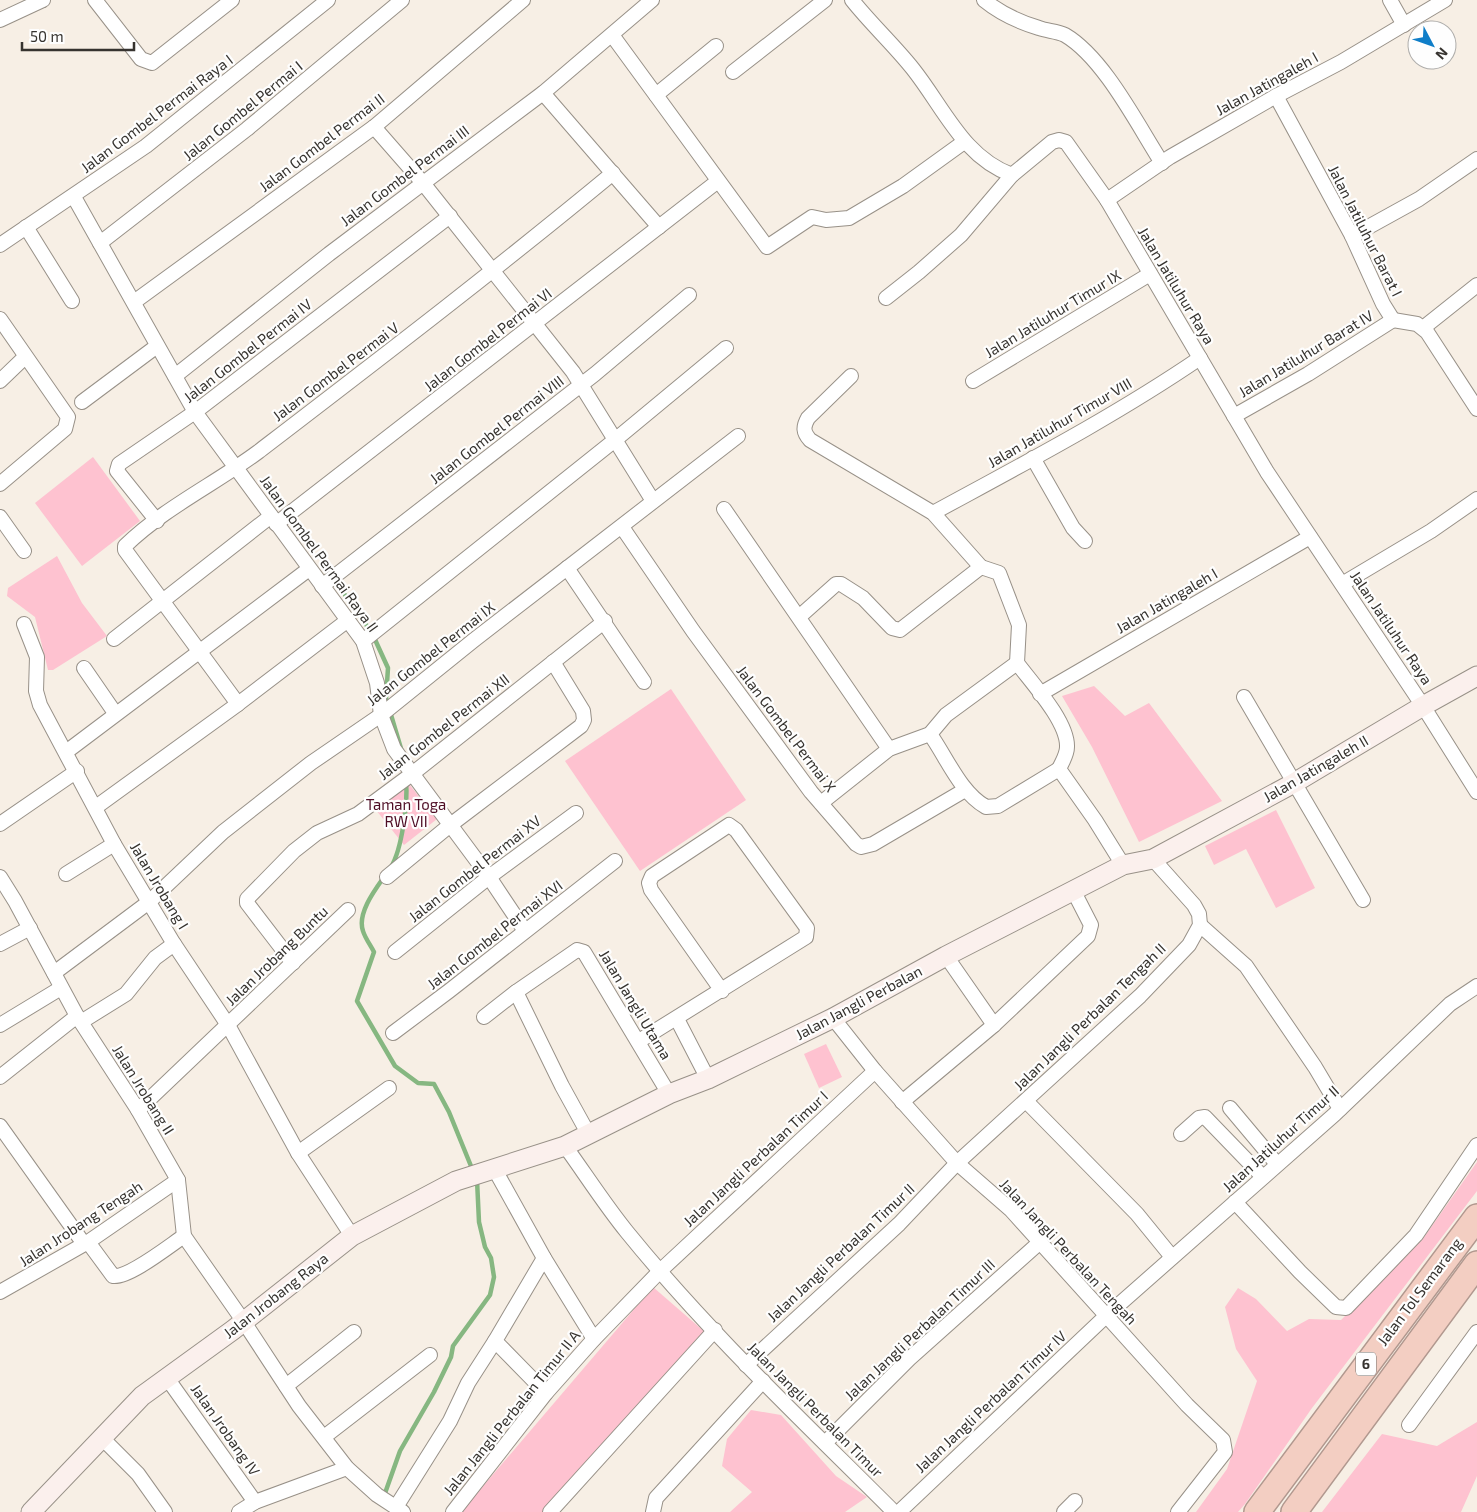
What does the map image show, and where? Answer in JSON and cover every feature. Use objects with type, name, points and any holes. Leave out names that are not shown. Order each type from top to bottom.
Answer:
[{"type":"highway","name":"Jalan Tol Semarang","points":[[1257,1512],[1477,1218]]},
{"type":"highway","name":"Jalan Tol Semarang","points":[[1294,1512],[1477,1264]]},
{"type":"street","points":[[0,20],[42,0]]},
{"type":"street","points":[[95,0],[141,59],[152,63],[232,0]]},
{"type":"street","name":"Jalan Gombel Permai Raya I","points":[[0,245],[74,197],[146,146],[328,0]]},
{"type":"street","name":"Jalan Gombel Permai I","points":[[100,242],[248,129],[402,0]]},
{"type":"street","name":"Jalan Gombel Permai II","points":[[134,302],[374,128],[523,0]]},
{"type":"street","name":"Jalan Gombel Permai III","points":[[175,376],[543,93],[652,0]]},
{"type":"street","points":[[732,72],[825,0]]},
{"type":"street","points":[[852,0],[914,70],[964,142],[995,169],[1012,176],[961,234],[886,298]]},
{"type":"street","points":[[984,0],[998,11],[1038,28],[1063,34],[1079,46],[1110,78],[1162,163]]},
{"type":"street","points":[[1390,0],[1404,25]]},
{"type":"street","name":"Jalan Jatingaleh I","points":[[1107,200],[1162,163],[1445,0]]},
{"type":"street","points":[[612,35],[769,248],[812,217],[835,220],[849,218],[862,211],[903,186],[964,142]]},
{"type":"street","points":[[656,95],[716,46]]},
{"type":"street","points":[[543,93],[659,227]]},
{"type":"street","name":"Jalan Jatiluhur Barat I","points":[[1276,96],[1352,236],[1393,320],[1409,322],[1423,328]]},
{"type":"street","points":[[374,128],[424,183],[582,384],[653,501]]},
{"type":"street","name":"Jalan Jatiluhur Raya","points":[[1012,176],[1052,142],[1063,140],[1069,145],[1107,200],[1267,472],[1423,706],[1477,792]]},
{"type":"street","points":[[1352,236],[1419,199],[1477,158]]},
{"type":"street","name":"Jalan Gombel Permai V","points":[[163,602],[125,548],[157,521],[237,468],[495,271],[613,173]]},
{"type":"street","name":"Jalan Gombel Permai VI","points":[[114,639],[535,324],[718,181]]},
{"type":"street","name":"Jalan Gombel Permai Raya II","points":[[74,197],[195,412],[363,641],[377,684],[381,715],[394,749],[489,877],[525,931]]},
{"type":"street","name":"Jalan Gombel Permai IV","points":[[157,521],[117,471],[117,467],[195,412],[450,216]]},
{"type":"street","points":[[26,227],[72,301]]},
{"type":"street","name":"Jalan Jatiluhur Timur IX","points":[[973,381],[1150,274]]},
{"type":"street","points":[[1477,285],[1423,328],[1477,408]]},
{"type":"street","name":"Jalan Gombel Permai VIII","points":[[322,586],[582,384],[689,295]]},
{"type":"street","points":[[0,319],[68,417],[69,422],[65,429],[0,484]]},
{"type":"street","name":"Jalan Jatiluhur Barat IV","points":[[1234,416],[1308,374],[1393,320]]},
{"type":"street","points":[[82,402],[157,346]]},
{"type":"street","points":[[363,641],[615,440],[726,348]]},
{"type":"street","points":[[0,381],[25,357]]},
{"type":"street","name":"Jalan Jatiluhur Timur VIII","points":[[933,513],[1033,458],[1172,377],[1200,358]]},
{"type":"street","points":[[851,376],[808,418],[804,425],[806,436],[933,513],[982,567],[995,571],[1002,578],[1019,625],[1017,663],[1054,712],[1066,737],[1066,754],[1059,769],[992,808],[980,804],[964,790],[946,757],[930,734]]},
{"type":"street","name":"Jalan Gombel Permai IX","points":[[54,973],[149,902],[223,832],[311,763],[381,715],[738,436]]},
{"type":"street","points":[[1033,458],[1073,528],[1086,541]]},
{"type":"street","points":[[1342,584],[1431,531],[1477,499]]},
{"type":"street","points":[[724,509],[889,749]]},
{"type":"street","points":[[0,517],[24,551]]},
{"type":"street","name":"Jalan Gombel Permai X","points":[[622,527],[693,630],[821,803],[856,844],[866,847],[964,790]]},
{"type":"street","name":"Jalan Jatingaleh I","points":[[1040,694],[1310,536]]},
{"type":"street","points":[[799,617],[836,584],[841,584],[863,598],[892,628],[900,630],[982,567]]},
{"type":"street","points":[[567,568],[605,621],[644,682]]},
{"type":"street","points":[[66,752],[115,713],[200,652],[309,569]]},
{"type":"street","points":[[163,602],[238,704]]},
{"type":"street","points":[[96,807],[238,704],[348,620]]},
{"type":"street","name":"Jalan Gombel Permai XII","points":[[293,963],[247,903],[247,899],[294,851],[317,833],[358,814],[412,774],[605,621]]},
{"type":"street","name":"Jalan Jrobang I","points":[[24,624],[37,657],[36,695],[77,770],[114,844],[174,944],[228,1025],[298,1153],[352,1236]]},
{"type":"street","points":[[387,877],[580,726],[584,720],[583,711],[553,662]]},
{"type":"street","points":[[821,803],[889,749],[930,734],[946,715],[1017,663]]},
{"type":"street","points":[[84,668],[115,713]]},
{"type":"street","name":"Jalan Jatingaleh II","points":[[1153,859],[1294,783],[1477,676]]},
{"type":"street","points":[[1244,697],[1363,900]]},
{"type":"street","points":[[1059,769],[1095,820],[1122,865]]},
{"type":"street","points":[[0,824],[77,770]]},
{"type":"street","name":"Jalan Gombel Permai XV","points":[[395,952],[489,877],[576,813]]},
{"type":"street","points":[[639,1041],[722,992],[803,940],[807,932],[807,928],[736,830],[729,826],[724,827],[652,876],[649,884],[650,890],[722,992]]},
{"type":"street","points":[[66,874],[114,844]]},
{"type":"street","points":[[1153,859],[1194,905],[1199,914],[1200,925],[1246,966],[1315,1067],[1340,1109]]},
{"type":"street","name":"Jalan Jangli Perbalan","points":[[565,1146],[670,1094],[708,1079],[833,1018],[946,956],[1122,865],[1153,859]]},
{"type":"street","name":"Jalan Gombel Permai XVI","points":[[393,1033],[615,861]]},
{"type":"street","name":"Jalan Jrobang II","points":[[0,877],[79,1019],[138,1110],[178,1180],[184,1236],[286,1386],[347,1468],[391,1504]]},
{"type":"street","points":[[902,1102],[994,1025],[1090,933],[1091,925],[1073,890]]},
{"type":"street","name":"Jalan Jrobang Buntu","points":[[138,1110],[348,910]]},
{"type":"street","name":"Jalan Jangli Perbalan Tengah II","points":[[958,1163],[1140,996],[1189,945],[1200,925]]},
{"type":"street","points":[[0,944],[30,928]]},
{"type":"street","points":[[0,1077],[79,1019],[126,994],[155,958],[174,944]]},
{"type":"street","name":"Jalan Jangli Utama","points":[[484,1017],[516,992],[577,950],[582,950],[670,1094]]},
{"type":"street","points":[[946,956],[994,1025]]},
{"type":"street","name":"Jalan Jatiluhur Timur II","points":[[1106,1316],[1340,1109],[1450,1004],[1477,986]]},
{"type":"street","points":[[0,1025],[61,988]]},
{"type":"street","points":[[516,992],[562,1086],[589,1135]]},
{"type":"street","name":"Jalan Jangli Perbalan Tengah","points":[[833,1018],[902,1102],[958,1163],[1002,1202],[1225,1445],[1225,1452],[1178,1512]]},
{"type":"street","points":[[677,1019],[708,1079]]},
{"type":"street","name":"Jalan Jangli Perbalan Timur I","points":[[660,1271],[875,1071]]},
{"type":"street","points":[[298,1153],[389,1088]]},
{"type":"street","points":[[1026,1101],[1137,1214],[1172,1257]]},
{"type":"street","points":[[1230,1108],[1277,1164]]},
{"type":"street","points":[[1181,1134],[1199,1118],[1205,1117],[1263,1177]]},
{"type":"street","points":[[0,1126],[86,1243],[113,1276],[128,1273],[184,1236]]},
{"type":"street","points":[[1235,1202],[1332,1302],[1342,1308],[1352,1304],[1416,1235],[1477,1145]]},
{"type":"street","name":"Jalan Jangli Perbalan Timur","points":[[565,1146],[626,1231],[660,1271],[746,1364],[894,1512]]},
{"type":"street","name":"Jalan Jrobang Raya","points":[[31,1512],[142,1396],[244,1322],[352,1236],[456,1181],[565,1146]]},
{"type":"street","name":"Jalan Jangli Perbalan Timur II","points":[[746,1364],[899,1224],[958,1163]]},
{"type":"street","points":[[480,1173],[544,1258],[594,1339]]},
{"type":"street","name":"Jalan Jrobang Tengah","points":[[0,1292],[86,1243],[178,1180]]},
{"type":"street","name":"Jalan Jangli Perbalan Timur III","points":[[825,1443],[910,1359],[1039,1243]]},
{"type":"street","points":[[391,1504],[450,1421],[468,1383],[544,1258]]},
{"type":"street","name":"Jalan Jangli Perbalan Timur II A","points":[[453,1512],[546,1393],[594,1339],[660,1271]]},
{"type":"street","name":"Jalan Jangli Perbalan Timur IV","points":[[899,1512],[1106,1316]]},
{"type":"street","points":[[550,1512],[714,1330]]},
{"type":"street","points":[[286,1386],[354,1332]]},
{"type":"street","points":[[1409,1425],[1477,1332]]},
{"type":"street","points":[[495,1341],[546,1393]]},
{"type":"street","points":[[324,1437],[430,1355]]},
{"type":"street","name":"Jalan Jrobang IV","points":[[167,1378],[255,1502]]},
{"type":"street","points":[[653,1512],[656,1498],[763,1381]]},
{"type":"street","points":[[101,1437],[138,1474],[165,1512]]},
{"type":"street","points":[[240,1512],[255,1502],[347,1468]]},
{"type":"street","points":[[1064,1512],[1075,1501]]},
{"type":"green space","points":[[93,457],[140,521],[82,566],[35,503]]},
{"type":"green space","points":[[57,556],[82,603],[107,636],[53,670],[48,670],[35,617],[7,596],[8,588]]},
{"type":"green space","points":[[1094,686],[1125,716],[1149,703],[1222,801],[1139,842],[1092,747],[1062,696]]},
{"type":"green space","points":[[671,689],[746,800],[640,871],[565,761]]},
{"type":"green space","name":"Taman Toga RW VII","points":[[409,784],[437,819],[404,845],[376,810]]},
{"type":"green space","points":[[1276,810],[1315,888],[1276,908],[1246,849],[1214,865],[1205,846]]},
{"type":"green space","points":[[826,1044],[842,1077],[819,1088],[804,1054]]},
{"type":"green space","points":[[1477,1162],[1477,1191],[1312,1408],[1245,1504],[1238,1512],[1196,1512],[1227,1469],[1257,1381],[1236,1349],[1225,1307],[1238,1288],[1256,1299],[1287,1331],[1309,1319],[1341,1320],[1422,1240]]},
{"type":"green space","points":[[653,1287],[706,1333],[557,1512],[461,1512]]},
{"type":"green space","points":[[751,1410],[781,1415],[836,1476],[867,1497],[845,1512],[730,1512],[752,1492],[722,1466],[727,1439]]},
{"type":"green space","points":[[1477,1422],[1477,1476],[1461,1512],[1322,1512],[1382,1434],[1437,1446]]},
{"type":"waterway","points":[[345,595],[372,633],[388,668],[386,698],[402,752]]},
{"type":"waterway","points":[[391,867],[398,849],[403,825],[406,782]]},
{"type":"waterway","points":[[384,877],[364,910],[362,917],[363,931],[374,952],[357,1001],[395,1066],[418,1083],[434,1084],[449,1112],[473,1171]]},
{"type":"waterway","points":[[384,1496],[400,1451],[434,1392],[451,1357],[453,1346],[490,1295],[494,1277],[491,1258],[485,1247],[479,1222],[477,1180]]}]
